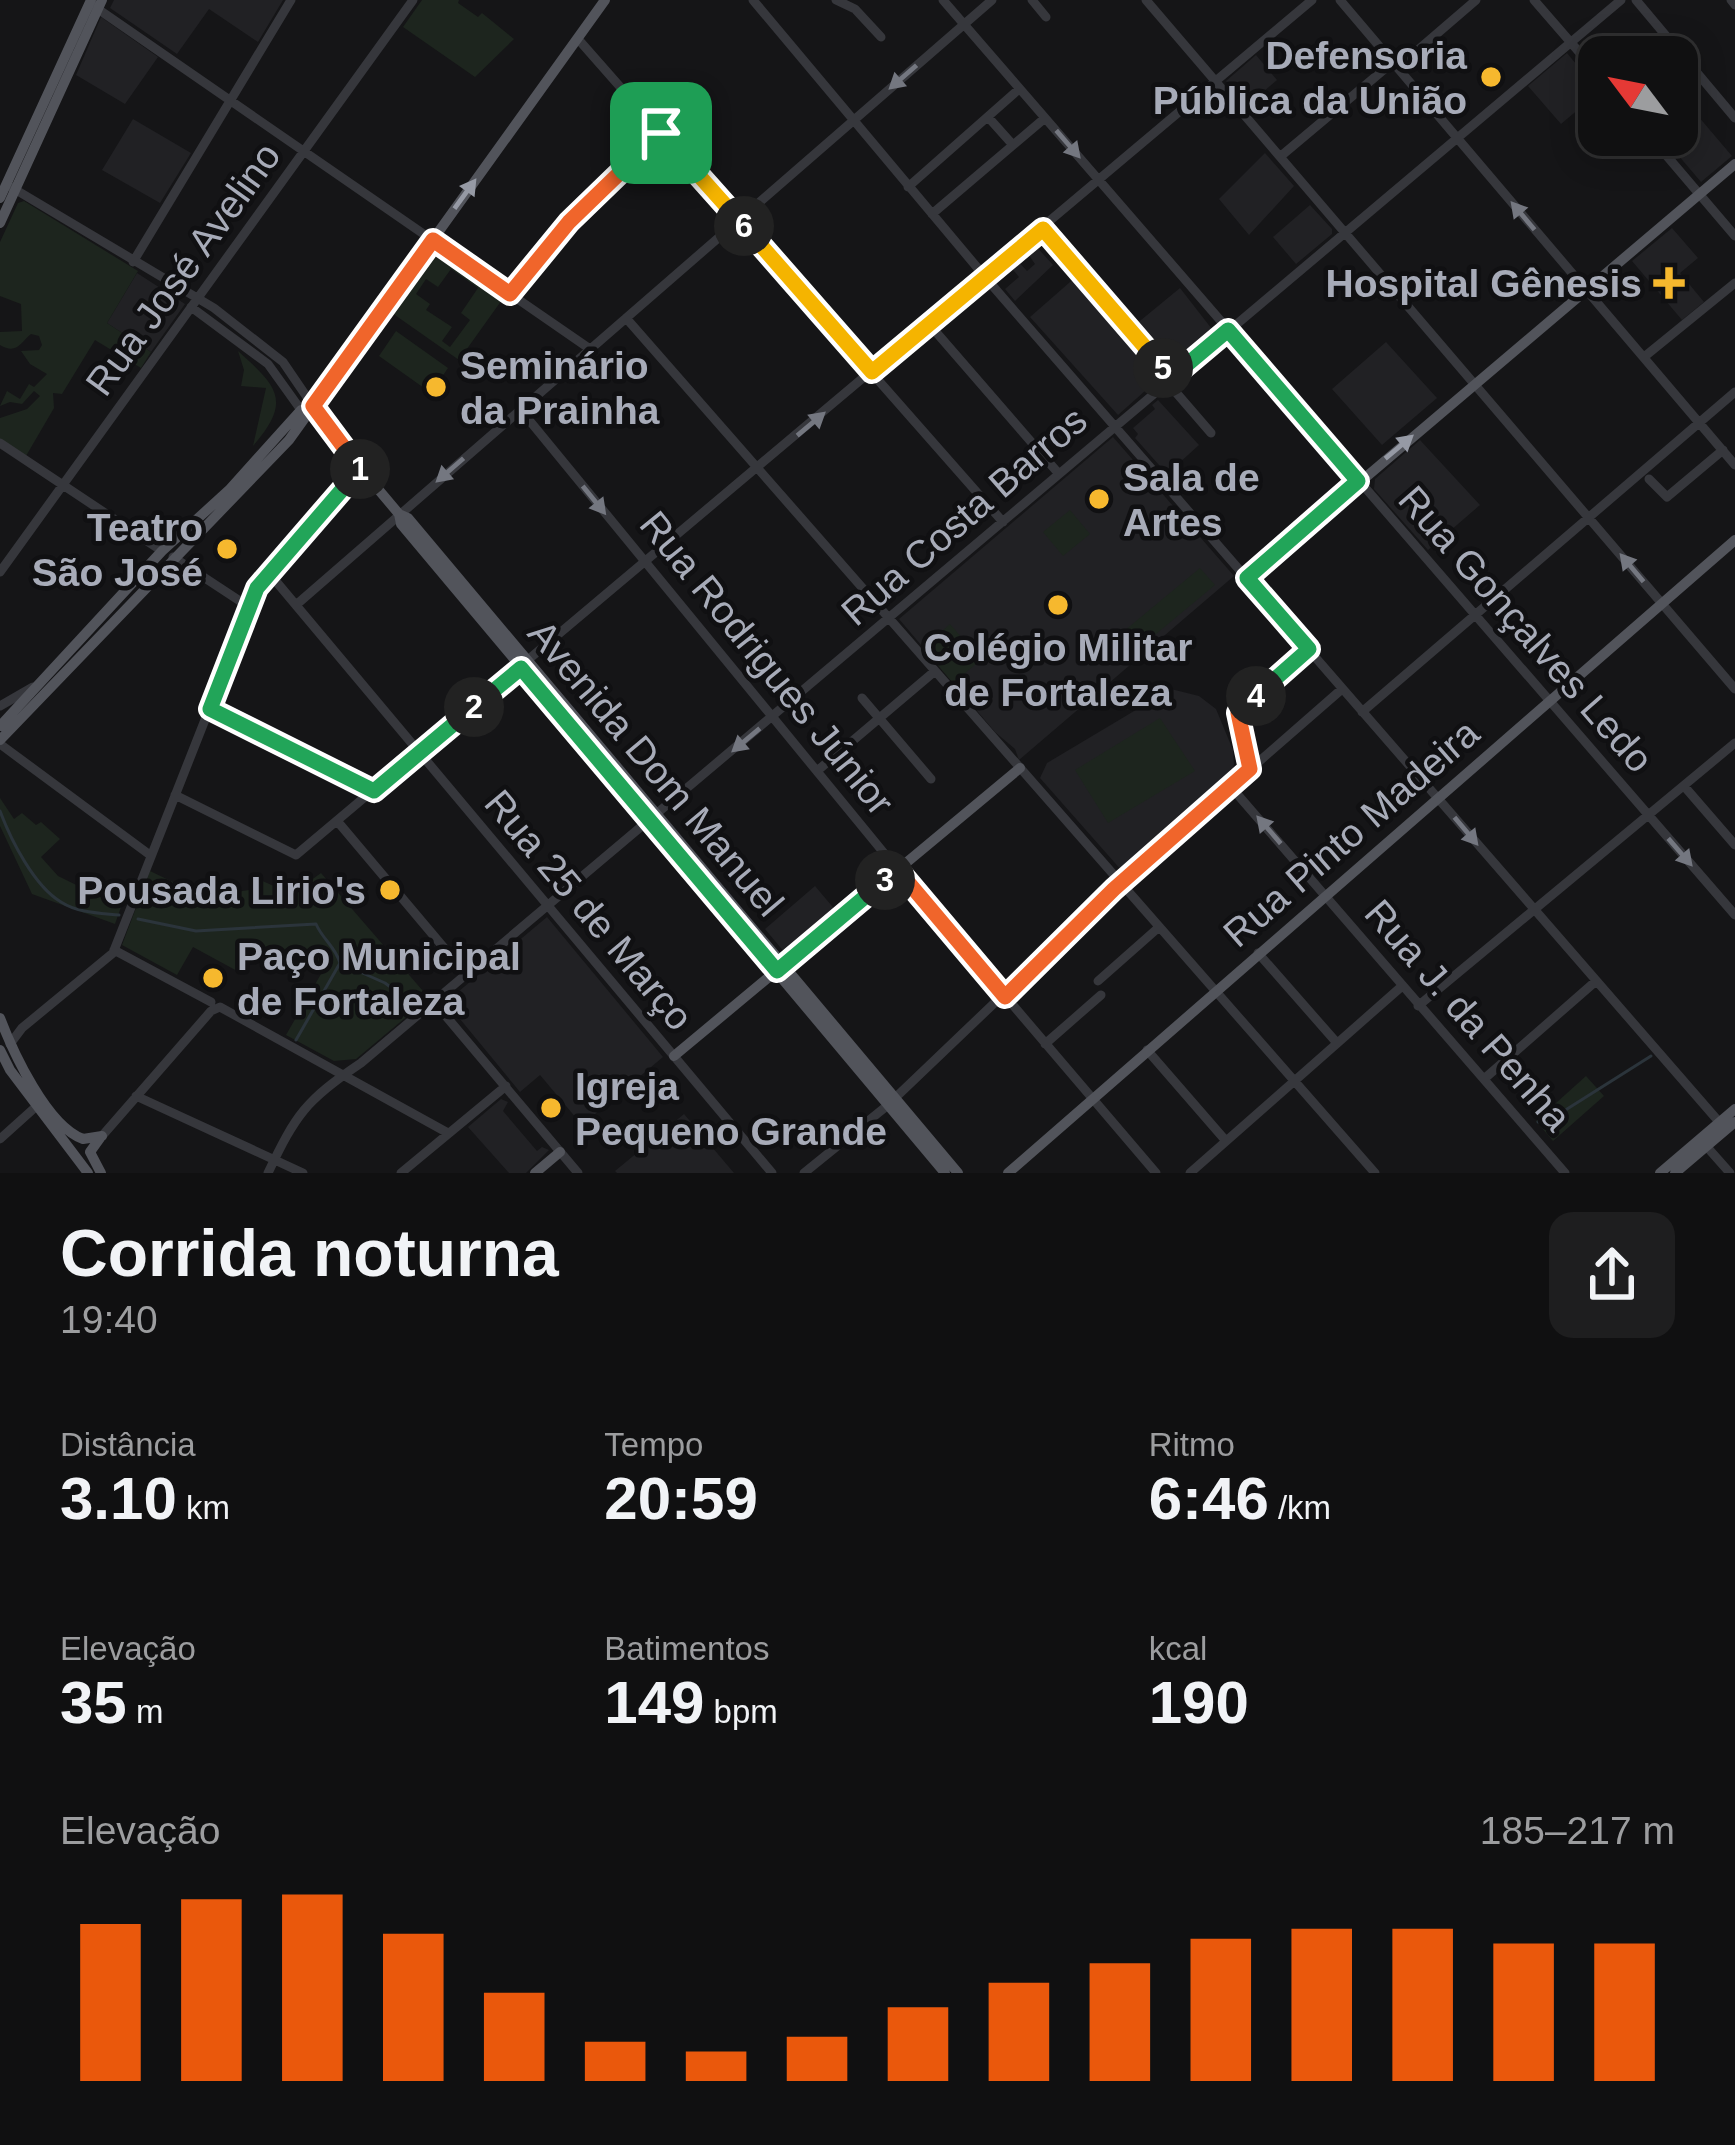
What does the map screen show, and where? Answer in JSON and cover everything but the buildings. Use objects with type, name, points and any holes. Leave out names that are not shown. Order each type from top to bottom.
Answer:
[{"type":"main road","points":[[0,726],[168,554],[232,501],[289,440],[605,0]]},
{"type":"main road","points":[[0,224],[11,187],[94,2]]},
{"type":"main road","points":[[1247,578],[1735,164]]},
{"type":"main road","points":[[0,198],[11,187]]},
{"type":"main road","name":"Avenida Dom Manuel","points":[[310,412],[891,1102],[945,1173]]},
{"type":"main road","name":"Rua Pinto Madeira","points":[[1008,1173],[1735,540]]},
{"type":"main road","points":[[0,742],[168,554]]},
{"type":"main road","points":[[674,1056],[1020,768]]},
{"type":"main road","points":[[0,1018],[5,1047],[88,1173]]},
{"type":"main road","name":"Avenida Dom Manuel","points":[[891,1102],[958,1173]]},
{"type":"main road","points":[[41,1103],[73,1135],[91,1140],[102,1136]]},
{"type":"main road","points":[[1676,1173],[1727,1125],[1735,1109]]},
{"type":"main road","points":[[1660,1173],[1727,1125]]},
{"type":"main road","points":[[101,1173],[90,1152],[102,1136]]},
{"type":"main road","points":[[535,1173],[560,1152]]},
{"type":"street","points":[[133,262],[291,0]]},
{"type":"street","name":"Rua José Avelino","points":[[0,572],[413,0]]},
{"type":"street","points":[[753,0],[1114,427],[1533,910],[1727,1125]]},
{"type":"street","points":[[836,0],[855,9],[881,37]]},
{"type":"street","name":"Rua Gonçalves Ledo","points":[[943,0],[1735,915]]},
{"type":"street","points":[[296,605],[992,0]]},
{"type":"street","points":[[1031,0],[1046,17]]},
{"type":"street","points":[[1146,0],[1735,689]]},
{"type":"street","points":[[175,795],[296,855],[1312,0]]},
{"type":"street","points":[[1340,0],[1735,465]]},
{"type":"street","points":[[1281,156],[1476,0]]},
{"type":"street","points":[[1534,0],[1578,51]]},
{"type":"street","name":"Rua Costa Barros","points":[[268,1173],[300,1112],[1621,0]]},
{"type":"street","points":[[1636,0],[1735,118]]},
{"type":"street","points":[[94,2],[590,349]]},
{"type":"street","points":[[578,38],[1003,522]]},
{"type":"street","points":[[908,187],[1019,89]]},
{"type":"street","points":[[988,117],[1013,146]]},
{"type":"street","points":[[932,214],[1045,118]]},
{"type":"street","points":[[510,294],[569,222],[661,133]]},
{"type":"street","points":[[1667,156],[1735,236]]},
{"type":"street","points":[[11,187],[194,303],[214,308],[283,362],[303,386],[310,412]]},
{"type":"street","points":[[1043,229],[1211,433]]},
{"type":"street","points":[[1644,357],[1735,283]]},
{"type":"street","points":[[626,318],[1375,1173]]},
{"type":"street","points":[[929,324],[1060,474]]},
{"type":"street","points":[[1362,712],[1735,392]]},
{"type":"street","name":"Rua Rodrigues Júnior","points":[[520,409],[897,869],[1005,997],[1049,1040],[1091,1100],[1156,1173]]},
{"type":"street","points":[[0,443],[249,607]]},
{"type":"street","points":[[1649,479],[1667,497],[1723,450]]},
{"type":"street","points":[[5,1047],[52,1002],[106,962],[114,950],[249,607],[269,573],[361,469]]},
{"type":"street","name":"Rua 25 de Março","points":[[269,573],[772,1173]]},
{"type":"street","points":[[1250,769],[1238,713],[1309,649]]},
{"type":"street","points":[[817,771],[935,671]]},
{"type":"street","points":[[0,706],[38,685]]},
{"type":"street","points":[[804,1173],[891,1102],[1121,883],[1342,689]]},
{"type":"street","points":[[862,698],[931,779]]},
{"type":"street","points":[[210,709],[374,791]]},
{"type":"street","points":[[0,742],[150,855]]},
{"type":"street","points":[[1418,1006],[1735,743]]},
{"type":"street","points":[[1684,786],[1735,845]]},
{"type":"street","name":"Rua J. da Penha","points":[[1231,787],[1565,1173]]},
{"type":"street","points":[[338,822],[466,974]]},
{"type":"street","points":[[1098,981],[1158,928]]},
{"type":"street","points":[[114,950],[448,1133]]},
{"type":"street","points":[[1258,953],[1337,1043]]},
{"type":"street","points":[[1484,1079],[1596,981]]},
{"type":"street","points":[[1190,1173],[1401,987]]},
{"type":"street","points":[[1049,1040],[1101,995]]},
{"type":"street","points":[[434,1002],[578,1173]]},
{"type":"street","points":[[102,1136],[211,1006]]},
{"type":"street","points":[[1148,1050],[1226,1141]]},
{"type":"street","points":[[401,1173],[506,1086]]},
{"type":"street","points":[[136,1096],[303,1173]]},
{"type":"street","points":[[0,1139],[41,1103]]},
{"type":"street","points":[[1706,1147],[1730,1173]]},
{"type":"shaded area","points":[[114,0],[283,0],[258,42],[209,9],[177,54],[110,8]]},
{"type":"shaded area","points":[[422,0],[459,0],[514,39],[475,77],[403,27]]},
{"type":"shaded area","points":[[101,17],[158,57],[125,104],[76,75]]},
{"type":"shaded area","points":[[1567,53],[1578,66],[1578,110],[1561,124],[1528,86]]},
{"type":"shaded area","points":[[1256,55],[1277,80],[1247,106],[1226,81]]},
{"type":"shaded area","points":[[1698,116],[1732,156],[1701,182],[1679,156],[1698,156]]},
{"type":"shaded area","points":[[133,119],[191,153],[160,203],[102,170]]},
{"type":"shaded area","points":[[1265,153],[1294,186],[1249,235],[1219,199]]},
{"type":"shaded area","points":[[24,201],[138,271],[107,323],[151,352],[141,368],[95,340],[62,394],[53,393],[54,408],[26,456],[0,439],[0,418],[27,409],[40,396],[34,391],[22,404],[0,406],[7,391],[20,399],[29,384],[34,387],[47,374],[30,364],[21,351],[39,350],[39,336],[31,334],[15,348],[0,345],[0,332],[22,331],[21,304],[0,296],[0,242],[18,203]]},
{"type":"shaded area","points":[[1310,205],[1332,234],[1296,264],[1273,237]]},
{"type":"shaded area","name":"Hospital Gênesis","points":[[1672,228],[1698,258],[1680,273],[1704,302],[1682,320],[1632,261]]},
{"type":"shaded area","points":[[1034,244],[1053,265],[1015,301],[1005,289],[1019,277],[1009,265],[1016,259],[1027,271],[1035,264],[1026,251]]},
{"type":"shaded area","points":[[437,249],[504,297],[459,360],[392,313]],"holes":[[[451,269],[478,288],[461,313],[470,320],[450,347],[442,341],[452,327],[426,310],[430,304],[416,294],[426,279],[438,287]]]},
{"type":"shaded area","points":[[137,273],[185,304],[151,352],[107,323]]},
{"type":"shaded area","points":[[1078,275],[1164,374],[1118,415],[1030,317]]},
{"type":"shaded area","points":[[1180,288],[1215,333],[1171,370],[1135,325]]},
{"type":"shaded area","points":[[396,331],[448,368],[431,393],[379,356]]},
{"type":"shaded area","points":[[1386,342],[1437,398],[1382,445],[1332,389]]},
{"type":"shaded area","points":[[238,351],[263,375],[275,395],[273,417],[253,446],[266,388],[241,386],[244,370]]},
{"type":"shaded area","points":[[1158,400],[1199,445],[1167,474],[1135,438],[1138,434],[1133,428],[1155,409],[1152,405]]},
{"type":"shaded area","name":"Colégio Militar de Fortaleza","points":[[1113,437],[1234,576],[1019,760],[1015,749],[995,732],[899,619]]},
{"type":"shaded area","points":[[1420,440],[1480,505],[1428,550],[1374,489],[1375,479]]},
{"type":"shaded area","points":[[1070,510],[1090,534],[1063,556],[1043,532]]},
{"type":"shaded area","points":[[1200,568],[1215,585],[1126,659],[1112,641]]},
{"type":"shaded area","points":[[950,624],[981,660],[953,683],[923,648]]},
{"type":"shaded area","name":"Colégio Militar de Fortaleza","points":[[1171,689],[1199,696],[1216,709],[1233,750],[1234,765],[1231,773],[1122,871],[1040,778],[1047,763]]},
{"type":"shaded area","points":[[1160,718],[1195,771],[1108,823],[1075,770]]},
{"type":"shaded area","points":[[0,798],[14,819],[22,813],[60,839],[41,857],[58,876],[121,907],[115,924],[32,894],[0,826]]},
{"type":"shaded area","points":[[150,871],[204,897],[249,890],[251,876],[292,894],[321,873],[429,998],[356,1059],[334,1061],[286,1035],[325,967],[289,946],[281,959],[254,944],[239,972],[193,947],[177,975],[122,945]]},
{"type":"shaded area","points":[[815,886],[837,912],[785,953],[765,929]]},
{"type":"shaded area","points":[[547,917],[663,1057],[582,1125],[540,1075],[520,1092],[446,1002]]},
{"type":"shaded area","points":[[1586,1076],[1604,1096],[1553,1141],[1536,1121]]},
{"type":"shaded area","points":[[501,1099],[508,1102],[503,1111],[537,1151],[549,1150],[526,1173],[509,1173],[468,1127]]},
{"type":"shaded area","points":[[684,1114],[734,1173],[615,1171]]},
{"type":"waterway","points":[[0,811],[24,861],[51,895],[74,908],[119,915]]},
{"type":"waterway","points":[[138,919],[196,931],[316,924],[340,963],[296,1040]]},
{"type":"waterway","points":[[340,963],[385,983],[415,1005]]},
{"type":"waterway","points":[[1538,1122],[1556,1116],[1651,1056]]},
{"type":"place","name":"Defensoria Pública da União","points":[[1491,77]]},
{"type":"place","name":"Hospital Gênesis","points":[[1669,283]]},
{"type":"place","name":"Seminário da Prainha","points":[[436,387]]},
{"type":"place","name":"Sala de Artes","points":[[1099,499]]},
{"type":"place","name":"Teatro São José","points":[[227,549]]},
{"type":"place","name":"Colégio Militar de Fortaleza","points":[[1058,605]]},
{"type":"place","name":"Pousada Lirio's","points":[[390,890]]},
{"type":"place","name":"Paço Municipal de Fortaleza","points":[[213,978]]},
{"type":"place","name":"Igreja Pequeno Grande","points":[[551,1108]]},
{"type":"route","points":[[661,133],[872,372],[1043,229],[1171,378],[1228,330],[1358,481],[1247,578],[1309,649],[1238,713],[1250,769],[1114,889],[1005,997],[897,869],[777,971],[521,668],[374,791],[210,709],[257,588],[361,469],[313,406],[433,240],[510,294],[569,222],[661,133]]}]
